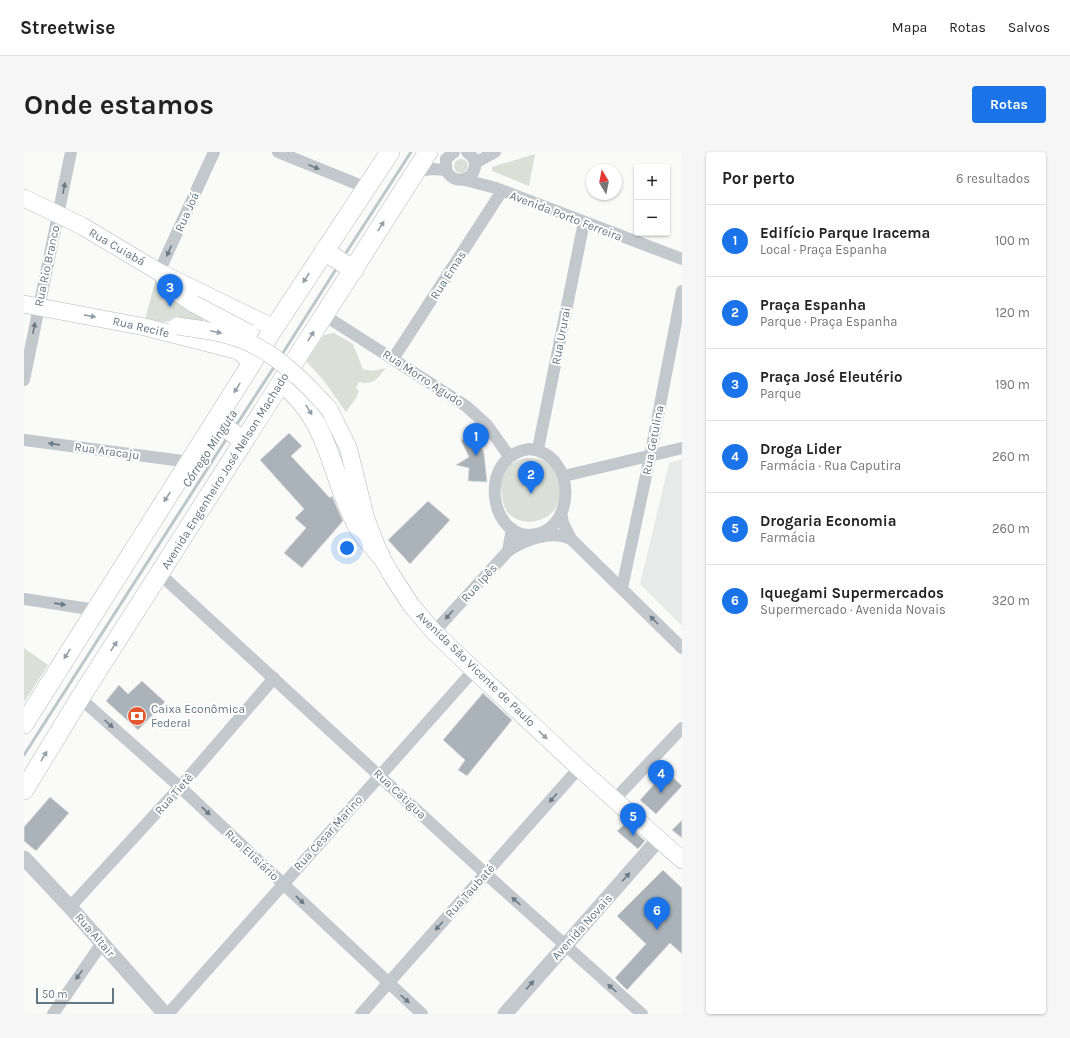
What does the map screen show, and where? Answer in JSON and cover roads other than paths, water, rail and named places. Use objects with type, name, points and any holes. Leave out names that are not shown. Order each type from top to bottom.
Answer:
[{"type":"main road","name":"Avenida Engenheiro José Nelson Machado","points":[[24,724],[190,462],[231,431],[281,383],[324,315],[340,261],[367,188],[390,152]]},
{"type":"main road","name":"Avenida Engenheiro José Nelson Machado","points":[[24,790],[80,698],[160,574],[231,431],[252,363],[274,328],[340,261],[415,171],[428,152]]},
{"type":"main road","name":"Rua Cuiabá","points":[[24,198],[58,214],[160,272],[274,328]]},
{"type":"main road","name":"Avenida São Vicente de Paulo","points":[[160,272],[174,290],[194,304],[271,345],[296,363],[316,387],[348,447],[366,519],[380,555],[411,605],[434,632],[474,670],[614,800],[682,860]]},
{"type":"main road","name":"Rua Recife","points":[[31,305],[145,327],[235,350],[240,352],[252,363]]},
{"type":"main road","name":"Avenida São Vicente de Paulo","points":[[145,327],[177,326],[224,334],[258,348],[302,380],[329,409]]},
{"type":"main road","points":[[281,383],[296,394],[314,419],[349,508],[359,529],[380,555]]},
{"type":"street","name":"Rua Rio Branco","points":[[24,380],[31,305],[58,214],[71,152]]},
{"type":"street","name":"Rua Joá","points":[[160,272],[214,152]]},
{"type":"street","points":[[278,152],[367,188]]},
{"type":"street","points":[[415,171],[433,169],[446,170],[446,159],[454,152]]},
{"type":"street","points":[[472,160],[492,152]]},
{"type":"street","points":[[472,160],[495,152]]},
{"type":"street","points":[[465,180],[471,176],[472,160]]},
{"type":"street","name":"Avenida Porto Ferreira","points":[[472,160],[499,190]]},
{"type":"street","name":"Avenida Porto Ferreira","points":[[446,170],[451,178],[460,181],[465,180],[499,190],[682,259]]},
{"type":"street","name":"Rua Emas","points":[[394,359],[499,190]]},
{"type":"street","name":"Rua Ururai","points":[[538,449],[584,222]]},
{"type":"street","name":"Rua Getulina","points":[[622,588],[650,457],[682,291]]},
{"type":"street","name":"Rua Morro Agudo","points":[[324,315],[394,359],[476,414],[487,425],[509,456]]},
{"type":"street","name":"Rua Aracaju","points":[[24,440],[190,462]]},
{"type":"street","points":[[564,476],[650,457],[682,448]]},
{"type":"street","points":[[561,513],[549,529],[540,533],[529,535],[520,534],[512,530],[501,515],[496,505],[494,496],[496,479],[503,462],[509,456],[522,450],[538,449],[554,461],[564,476],[566,488],[561,513],[563,523],[571,539]]},
{"type":"street","points":[[508,551],[512,530]]},
{"type":"street","points":[[508,551],[520,543],[552,534],[563,535],[571,539],[682,648]]},
{"type":"street","name":"Rua Ipês","points":[[434,632],[508,551]]},
{"type":"street","name":"Rua Catigua","points":[[160,574],[486,874],[642,1014]]},
{"type":"street","points":[[24,599],[96,610]]},
{"type":"street","name":"Rua Cesar Marino","points":[[166,1014],[474,670]]},
{"type":"street","name":"Rua Tietê","points":[[70,907],[180,787],[274,678]]},
{"type":"street","name":"Rua Elisiário","points":[[80,698],[180,787],[422,1014]]},
{"type":"street","points":[[614,800],[682,728]]},
{"type":"street","name":"Rua Taubaté","points":[[361,1014],[579,768]]},
{"type":"street","name":"Avenida Novais","points":[[504,1014],[659,839]]},
{"type":"street","name":"Rua Altair","points":[[24,858],[166,1014]]},
{"type":"street","points":[[53,1014],[102,943]]},
{"type":"waterway","name":"Córrego Minguta","points":[[344,256],[411,152]]},
{"type":"waterway","name":"Córrego Minguta","points":[[281,356],[338,266]]},
{"type":"waterway","name":"Córrego Minguta","points":[[235,427],[276,364]]},
{"type":"waterway","name":"Córrego Minguta","points":[[24,755],[227,438]]},
{"type":"place","name":"Praça José Eleutério","points":[[170,307]]},
{"type":"place","name":"Edifício Parque Iracema","points":[[476,456]]},
{"type":"place","name":"Praça Espanha","points":[[531,494]]},
{"type":"place","name":"Caixa Econômica Federal","points":[[137,716]]},
{"type":"place","name":"Droga Lider","points":[[661,793]]},
{"type":"place","name":"Drogaria Economia","points":[[633,836]]},
{"type":"place","name":"Iquegami Supermercados","points":[[657,930]]}]
